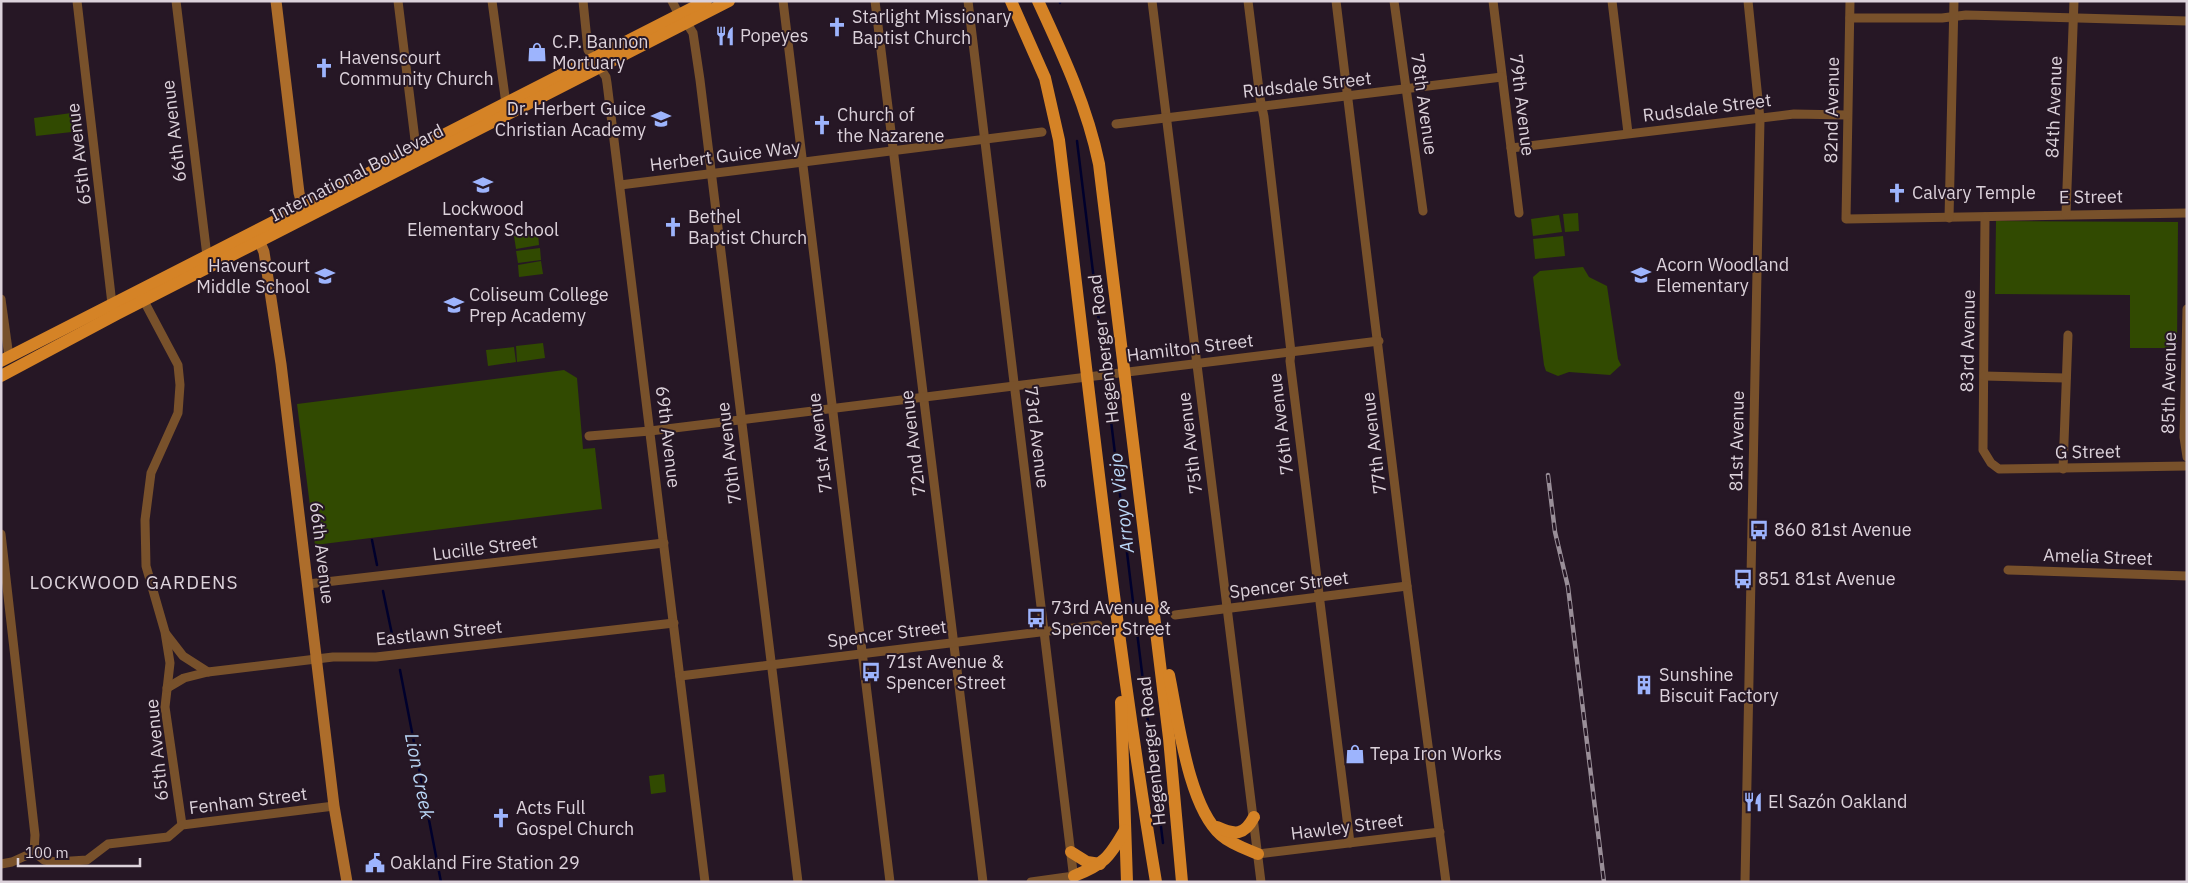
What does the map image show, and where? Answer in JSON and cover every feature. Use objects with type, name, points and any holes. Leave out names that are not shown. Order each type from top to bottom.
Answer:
[{"type":"main road","name":"International Boulevard","points":[[682,19],[706,1]]},
{"type":"main road","name":"International Boulevard","points":[[5,359],[206,256],[307,218],[597,62],[682,19],[729,1]]},
{"type":"main road","name":"Hegenberger Road","points":[[1011,1],[1033,47],[1054,108],[1140,790],[1156,882]]},
{"type":"main road","name":"Hegenberger Road","points":[[1038,1],[1072,74],[1092,132],[1099,164],[1170,738],[1182,882]]},
{"type":"main road","name":"International Boulevard","points":[[1,376],[144,301],[258,237],[302,207],[416,148],[597,62]]},
{"type":"main road","points":[[1154,617],[1194,786],[1211,824],[1232,843],[1258,854]]},
{"type":"main road","points":[[1118,622],[1127,882]]},
{"type":"main road","points":[[1211,824],[1232,834],[1246,829],[1254,817]]},
{"type":"main road","points":[[1074,879],[1110,856],[1126,828]]},
{"type":"main road","points":[[1072,852],[1087,862],[1100,864]]},
{"type":"street","name":"65th Avenue","points":[[77,1],[112,304]]},
{"type":"street","name":"66th Avenue","points":[[176,1],[206,256]]},
{"type":"street","points":[[276,1],[302,207],[307,218]]},
{"type":"street","points":[[398,1],[416,148]]},
{"type":"street","points":[[492,1],[506,104]]},
{"type":"street","name":"69th Avenue","points":[[583,1],[588,50],[606,77],[705,882]]},
{"type":"street","name":"70th Avenue","points":[[672,1],[694,37],[798,882]]},
{"type":"street","name":"71st Avenue","points":[[783,1],[890,882]]},
{"type":"street","name":"72nd Avenue","points":[[875,1],[983,882]]},
{"type":"street","name":"73rd Avenue","points":[[968,1],[1074,879]]},
{"type":"street","name":"75th Avenue","points":[[1152,1],[1168,118],[1226,609],[1262,882]]},
{"type":"street","name":"76th Avenue","points":[[1248,1],[1264,118],[1291,352],[1290,364],[1318,598],[1350,843]]},
{"type":"street","name":"77th Avenue","points":[[1336,1],[1379,342],[1407,586],[1446,882]]},
{"type":"street","name":"78th Avenue","points":[[1394,1],[1423,210]]},
{"type":"street","name":"79th Avenue","points":[[1493,1],[1519,213]]},
{"type":"street","points":[[1612,1],[1628,134]]},
{"type":"street","name":"81st Avenue","points":[[1745,882],[1760,118],[1748,1]]},
{"type":"street","name":"82nd Avenue","points":[[1846,219],[1850,1]]},
{"type":"street","points":[[1949,218],[1954,1]]},
{"type":"street","name":"84th Avenue","points":[[2066,214],[2074,1]]},
{"type":"street","points":[[1850,18],[1954,16],[2187,21]]},
{"type":"street","name":"Rudsdale Street","points":[[1116,124],[1261,105],[1405,91],[1502,77]]},
{"type":"street","name":"Rudsdale Street","points":[[1511,148],[1794,114],[1847,115]]},
{"type":"street","name":"Herbert Guice Way","points":[[620,185],[1042,132]]},
{"type":"street","name":"E Street","points":[[1846,219],[2187,213]]},
{"type":"street","name":"83rd Avenue","points":[[1985,218],[1983,450],[1991,463]]},
{"type":"street","name":"66th Avenue","points":[[258,237],[264,252],[281,364],[318,659],[334,806],[347,882]]},
{"type":"street","points":[[1,299],[5,359]]},
{"type":"street","name":"65th Avenue","points":[[144,301],[178,366],[180,385],[178,413],[151,473],[145,520],[146,566],[165,632],[170,663],[165,707],[182,825]]},
{"type":"street","name":"85th Avenue","points":[[2187,309],[2184,428],[2187,457]]},
{"type":"street","points":[[2063,469],[2068,335]]},
{"type":"street","name":"Hamilton Street","points":[[589,436],[1379,342]]},
{"type":"street","points":[[1984,376],[2066,378]]},
{"type":"street","name":"G Street","points":[[1991,463],[1999,469],[2187,466]]},
{"type":"street","points":[[1,534],[33,816],[34,852],[17,860],[1,864]]},
{"type":"street","name":"Lucille Street","points":[[308,584],[664,543]]},
{"type":"street","name":"Amelia Street","points":[[2008,570],[2187,576]]},
{"type":"street","name":"Spencer Street","points":[[1175,616],[1407,586]]},
{"type":"street","name":"Eastlawn Street","points":[[167,688],[184,678],[208,672],[344,656],[376,658],[674,623]]},
{"type":"street","name":"Spencer Street","points":[[680,676],[1098,625]]},
{"type":"street","points":[[165,632],[183,656],[208,672]]},
{"type":"street","name":"Fenham Street","points":[[34,852],[44,860],[56,862],[87,860],[108,844],[168,837],[182,825],[334,806]]},
{"type":"street","name":"Hawley Street","points":[[1258,854],[1440,832]]},
{"type":"street","points":[[1031,882],[1074,879]]},
{"type":"green space","points":[[79,112],[81,131],[36,136],[34,118]]},
{"type":"green space","points":[[1578,213],[1579,231],[1565,232],[1563,214]]},
{"type":"green space","points":[[1559,215],[1562,232],[1533,236],[1531,219]]},
{"type":"green space","points":[[1996,221],[2178,222],[2177,348],[2130,348],[2130,295],[1995,294]]},
{"type":"green space","points":[[538,233],[539,245],[516,249],[514,236]]},
{"type":"green space","points":[[1563,236],[1565,256],[1535,259],[1533,239]]},
{"type":"green space","points":[[540,248],[541,260],[518,263],[516,251]]},
{"type":"green space","points":[[541,261],[543,274],[519,277],[518,265]]},
{"type":"green space","points":[[1583,267],[1589,277],[1607,286],[1618,359],[1621,365],[1610,375],[1569,372],[1558,376],[1546,371],[1544,365],[1533,277],[1540,271]]},
{"type":"green space","points":[[543,343],[545,358],[517,362],[516,346]]},
{"type":"green space","points":[[514,347],[516,362],[488,366],[486,350]]},
{"type":"green space","points":[[564,370],[577,378],[583,449],[595,448],[602,509],[315,545],[297,404]]},
{"type":"green space","points":[[664,774],[666,792],[651,794],[649,776]]},
{"type":"waterway","name":"Arroyo Viejo","points":[[1077,141],[1103,354]]},
{"type":"waterway","name":"Arroyo Viejo","points":[[1108,396],[1134,610]]},
{"type":"waterway","name":"Lion Creek","points":[[372,540],[377,565]]},
{"type":"waterway","name":"Lion Creek","points":[[383,591],[394,644]]},
{"type":"waterway","name":"Arroyo Viejo","points":[[1137,632],[1163,843]]},
{"type":"waterway","name":"Lion Creek","points":[[400,670],[441,882]]},
{"type":"railway","points":[[1548,475],[1555,532],[1568,587],[1604,882]]},
{"type":"place","name":"Starlight Missionary Baptist Church","points":[[837,27]]},
{"type":"place","name":"Popeyes","points":[[725,36]]},
{"type":"place","name":"C.P. Bannon Mortuary","points":[[537,52]]},
{"type":"place","name":"Havenscourt Community Church","points":[[324,68]]},
{"type":"place","name":"Dr. Herbert Guice Christian Academy","points":[[661,119]]},
{"type":"place","name":"Church of the Nazarene","points":[[822,125]]},
{"type":"place","name":"Lockwood Elementary School","points":[[483,185]]},
{"type":"place","name":"Calvary Temple","points":[[1897,193]]},
{"type":"place","name":"Bethel Baptist Church","points":[[673,227]]},
{"type":"place","name":"Acorn Woodland Elementary","points":[[1641,275]]},
{"type":"place","name":"Havenscourt Middle School","points":[[325,276]]},
{"type":"place","name":"Coliseum College Prep Academy","points":[[454,305]]},
{"type":"place","name":"860 81st Avenue","points":[[1759,530]]},
{"type":"place","name":"851 81st Avenue","points":[[1743,579]]},
{"type":"place","name":"73rd Avenue & Spencer Street","points":[[1036,618]]},
{"type":"place","name":"71st Avenue & Spencer Street","points":[[871,672]]},
{"type":"place","name":"Sunshine Biscuit Factory","points":[[1644,685]]},
{"type":"place","name":"Tepa Iron Works","points":[[1355,754]]},
{"type":"place","name":"El Sazón Oakland","points":[[1753,802]]},
{"type":"place","name":"Acts Full Gospel Church","points":[[501,818]]},
{"type":"place","name":"Oakland Fire Station 29","points":[[375,863]]},
{"type":"district","name":"LOCKWOOD GARDENS","points":[[134,582]]}]
